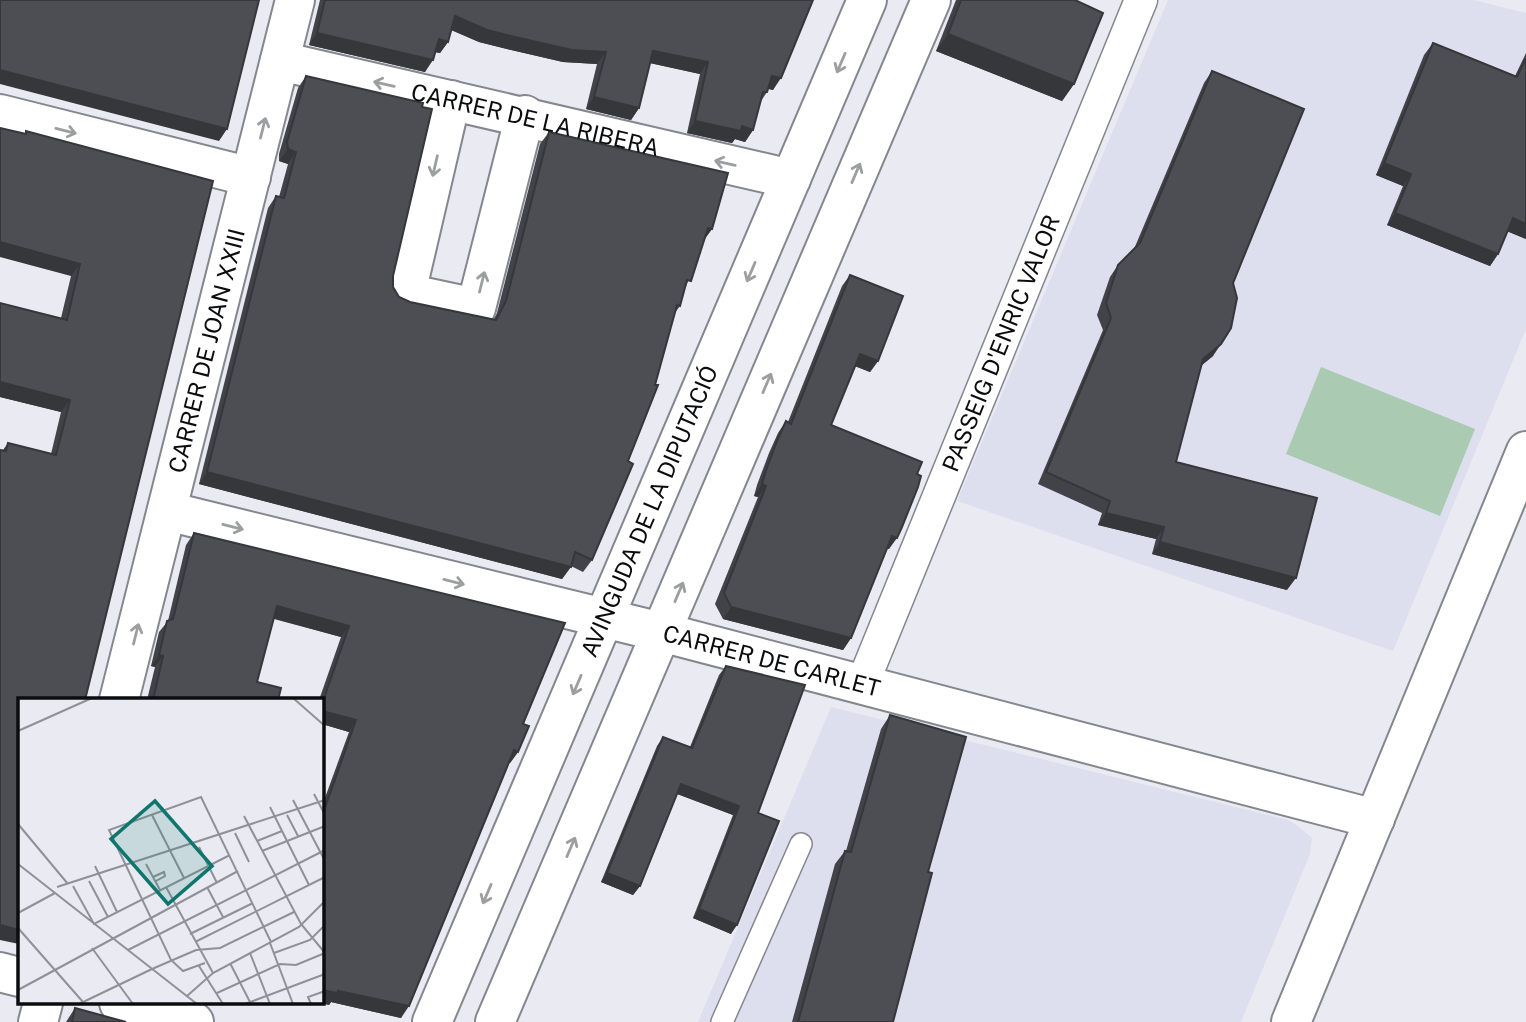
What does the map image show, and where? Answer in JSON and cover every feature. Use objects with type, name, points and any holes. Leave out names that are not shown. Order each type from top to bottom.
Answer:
[{"type":"street","name":"CARRER DE JOAN XXIII","points":[[120,698],[295,0]]},
{"type":"street","name":"AVINGUDA DE LA DIPUTACIÓ","points":[[432,1022],[867,0]]},
{"type":"street","points":[[495,1022],[931,0]]},
{"type":"street","name":"PASSEIG D'ENRIC VALOR","points":[[862,685],[1141,0]]},
{"type":"street","name":"CARRER DE LA RIBERA","points":[[280,61],[525,115],[792,179]]},
{"type":"street","points":[[451,100],[406,293],[476,308],[525,115]]},
{"type":"street","points":[[0,114],[251,177]]},
{"type":"street","points":[[1291,1022],[1526,451]]},
{"type":"street","name":"CARRER DE CARLET","points":[[167,511],[661,632],[1375,819]]},
{"type":"street","points":[[0,972],[18,977]]},
{"type":"street","points":[[38,1022],[43,1004]]},
{"type":"street","points":[[123,1004],[194,1022]]},
{"type":"lane","points":[[722,1022],[801,844]]},
{"type":"shaded area","points":[[1168,0],[1474,0],[1526,13],[1526,329],[1393,651],[957,501]]},
{"type":"shaded area","points":[[831,707],[1288,820],[1298,826],[1312,838],[1310,854],[1241,1022],[698,1022]]},
{"type":"green space","points":[[1321,367],[1475,429],[1440,516],[1286,454]]},
{"type":"building","points":[[0,0],[259,0],[227,129],[0,70]]},
{"type":"building","points":[[325,0],[813,0],[781,78],[772,76],[767,92],[763,92],[753,130],[742,126],[741,131],[695,121],[708,62],[653,51],[639,108],[594,97],[606,52],[572,50],[515,37],[487,30],[455,16],[448,42],[439,39],[433,60],[317,33]]},
{"type":"building","points":[[961,0],[1075,0],[1103,13],[1074,84],[948,34]]},
{"type":"building","points":[[1433,43],[1517,77],[1526,58],[1526,224],[1513,218],[1498,254],[1395,213],[1411,174],[1384,163]]},
{"type":"building","points":[[1212,71],[1304,109],[1233,283],[1237,298],[1231,328],[1221,344],[1203,359],[1176,462],[1317,498],[1296,578],[1160,542],[1164,527],[1106,513],[1110,501],[1046,472],[1111,318],[1106,303],[1118,265],[1140,243]]},
{"type":"building","points":[[306,76],[423,103],[422,107],[432,109],[393,276],[393,287],[399,297],[410,302],[496,320],[506,301],[549,132],[728,173],[712,229],[708,228],[691,281],[687,280],[680,306],[677,305],[655,385],[658,385],[628,461],[633,464],[592,560],[575,552],[571,567],[207,472],[276,196],[284,198],[296,152],[288,149],[287,142]]},
{"type":"building","points":[[0,128],[26,134],[26,131],[213,181],[85,698],[18,698],[18,930],[0,925],[0,450],[6,451],[8,443],[56,455],[70,400],[0,382],[0,303],[67,320],[80,264],[0,242]]},
{"type":"building","points":[[850,275],[903,296],[878,361],[860,354],[831,425],[922,462],[917,474],[921,476],[918,487],[902,527],[897,538],[892,536],[851,638],[731,607],[724,593],[766,486],[762,484],[777,441],[786,421],[791,424]]},
{"type":"building","points":[[194,533],[565,623],[523,724],[529,726],[518,752],[514,750],[409,1006],[324,990],[324,810],[356,720],[324,712],[324,698],[349,626],[277,606],[257,682],[281,688],[278,698],[153,698],[163,656],[159,655],[167,621],[173,619]]},
{"type":"building","points":[[726,666],[805,685],[758,813],[779,821],[737,925],[699,909],[739,806],[681,784],[640,886],[607,873],[663,737],[692,748]]},
{"type":"building","points":[[890,715],[966,737],[928,872],[932,873],[893,1022],[798,1022],[845,851],[851,852]]},
{"type":"building","points":[[75,1008],[126,1022],[72,1022]]}]
